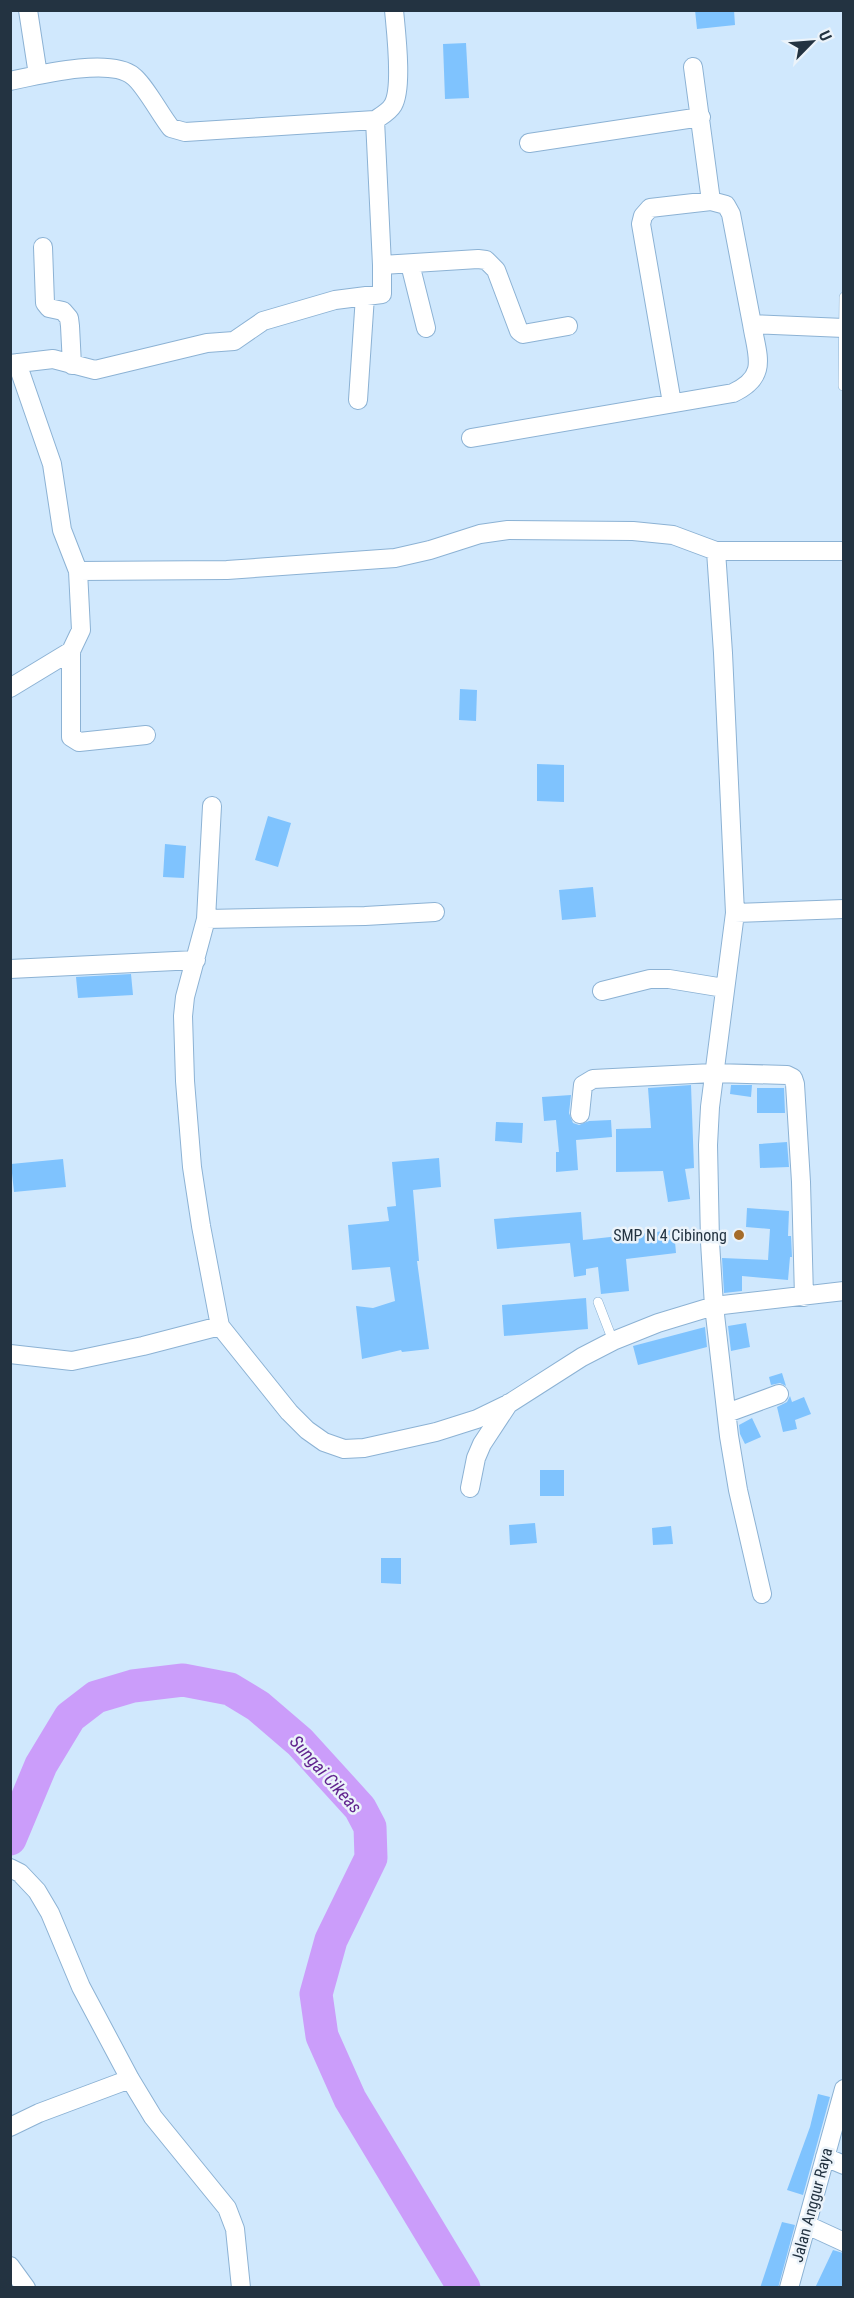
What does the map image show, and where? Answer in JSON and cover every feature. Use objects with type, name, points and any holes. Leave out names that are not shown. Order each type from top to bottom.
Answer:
[{"type":"street","points":[[28,10],[38,75]]},
{"type":"street","points":[[10,81],[82,68],[127,72],[138,80],[171,129],[185,132],[375,120],[390,110],[396,99],[397,36],[394,10]]},
{"type":"street","points":[[693,67],[711,201]]},
{"type":"street","points":[[529,143],[701,117]]},
{"type":"street","points":[[146,735],[79,742],[71,737],[71,651],[81,630],[78,571],[62,530],[51,457],[14,363],[53,359],[95,370],[207,344],[234,341],[263,321],[335,300],[380,296],[383,292],[375,120]]},
{"type":"street","points":[[471,438],[733,393],[746,386],[756,376],[758,362],[752,324],[731,214],[726,205],[711,201],[650,208],[643,216],[641,224],[672,403]]},
{"type":"street","points":[[43,247],[45,303],[49,308],[63,311],[69,318],[72,365]]},
{"type":"street","points":[[382,265],[486,260],[496,270],[519,331],[523,334],[568,326]]},
{"type":"street","points":[[410,264],[426,328]]},
{"type":"street","points":[[358,400],[365,297]]},
{"type":"street","points":[[752,324],[843,328]]},
{"type":"street","points":[[78,571],[227,570],[395,558],[430,550],[494,530],[633,531],[673,535],[716,551],[843,551]]},
{"type":"street","points":[[716,551],[735,913],[713,1073],[708,1145],[708,1187],[714,1305],[727,1413],[738,1490],[762,1594]]},
{"type":"street","points":[[10,688],[71,651]]},
{"type":"street","points":[[212,806],[206,919],[185,997],[183,1016],[185,1081],[192,1167],[220,1326],[288,1412],[307,1430],[324,1442],[344,1449],[364,1448],[436,1432],[477,1419],[613,1341],[714,1305],[843,1291]]},
{"type":"street","points":[[735,913],[843,909]]},
{"type":"street","points":[[206,919],[364,916],[435,912]]},
{"type":"street","points":[[10,969],[196,960]]},
{"type":"street","points":[[602,991],[650,979],[669,979],[724,988]]},
{"type":"street","points":[[580,1114],[583,1085],[593,1079],[713,1073],[788,1075],[793,1078],[801,1182],[804,1297]]},
{"type":"street","points":[[10,1354],[72,1361],[220,1326]]},
{"type":"street","points":[[727,1413],[779,1394]]},
{"type":"street","points":[[470,1488],[476,1458],[482,1444],[510,1402]]},
{"type":"street","points":[[15,1870],[37,1891],[50,1913],[81,1987],[153,2117],[227,2208],[235,2229],[241,2288]]},
{"type":"street","points":[[10,2127],[39,2113],[130,2079]]},
{"type":"street","name":"Jalan Anggur Raya","points":[[789,2288],[843,2089]]},
{"type":"street","points":[[825,2157],[843,2165]]},
{"type":"street","points":[[807,2225],[843,2242]]},
{"type":"street","points":[[10,2266],[26,2288]]},
{"type":"lane","points":[[843,297],[843,386]]},
{"type":"lane","points":[[598,1302],[613,1341]]},
{"type":"building","points":[[695,10],[734,10],[735,25],[697,29]]},
{"type":"building","points":[[466,43],[469,98],[445,99],[443,44]]},
{"type":"building","points":[[460,689],[477,690],[476,721],[459,720]]},
{"type":"building","points":[[537,764],[564,765],[564,802],[537,801]]},
{"type":"building","points":[[268,816],[291,823],[278,867],[255,860]]},
{"type":"building","points":[[165,844],[186,846],[184,878],[163,877]]},
{"type":"building","points":[[593,887],[596,917],[562,920],[559,890]]},
{"type":"building","points":[[131,974],[133,995],[78,998],[76,977]]},
{"type":"building","points":[[691,1085],[694,1168],[685,1169],[690,1199],[668,1202],[663,1171],[616,1172],[616,1129],[651,1128],[648,1088]]},
{"type":"building","points":[[731,1085],[752,1085],[751,1097],[730,1094]]},
{"type":"building","points":[[757,1088],[784,1088],[785,1113],[757,1113]]},
{"type":"building","points":[[571,1095],[569,1113],[573,1123],[579,1125],[589,1121],[611,1120],[612,1137],[576,1140],[578,1170],[556,1172],[556,1152],[559,1152],[556,1120],[544,1121],[542,1097]]},
{"type":"building","points":[[496,1122],[523,1123],[522,1143],[495,1141]]},
{"type":"building","points":[[787,1142],[789,1167],[760,1168],[759,1144]]},
{"type":"building","points":[[439,1158],[441,1187],[413,1190],[419,1261],[417,1261],[429,1349],[402,1352],[401,1350],[362,1359],[356,1306],[373,1308],[395,1301],[390,1267],[352,1270],[348,1225],[389,1221],[387,1207],[396,1206],[392,1162]]},
{"type":"building","points":[[63,1159],[66,1187],[14,1192],[11,1164]]},
{"type":"building","points":[[747,1208],[789,1211],[788,1236],[791,1236],[792,1257],[790,1257],[788,1280],[742,1276],[742,1291],[724,1293],[722,1258],[768,1260],[770,1229],[746,1227]]},
{"type":"building","points":[[581,1212],[583,1240],[674,1230],[676,1253],[626,1259],[629,1291],[601,1294],[598,1267],[586,1269],[586,1275],[574,1277],[570,1243],[497,1249],[494,1219]]},
{"type":"building","points":[[586,1298],[588,1329],[504,1336],[502,1305]]},
{"type":"building","points":[[746,1323],[750,1347],[731,1351],[728,1326]]},
{"type":"building","points":[[705,1327],[707,1347],[638,1365],[633,1346]]},
{"type":"building","points":[[782,1373],[786,1386],[780,1383],[771,1385],[769,1377]]},
{"type":"building","points":[[790,1396],[792,1402],[804,1397],[811,1414],[795,1420],[797,1429],[783,1432],[777,1407],[787,1402]]},
{"type":"building","points":[[752,1418],[761,1437],[745,1444],[739,1425]]},
{"type":"building","points":[[540,1470],[564,1470],[564,1496],[540,1496]]},
{"type":"building","points":[[535,1523],[537,1543],[510,1545],[509,1525]]},
{"type":"building","points":[[671,1526],[673,1544],[653,1545],[652,1528]]},
{"type":"building","points":[[381,1558],[401,1558],[401,1584],[381,1583]]},
{"type":"building","points":[[818,2094],[830,2097],[803,2195],[787,2190],[810,2127]]},
{"type":"building","points":[[782,2222],[795,2225],[778,2288],[760,2288]]},
{"type":"building","points":[[833,2250],[843,2253],[843,2288],[815,2288]]},
{"type":"waterway","name":"Sungai Cikeas","points":[[10,1839],[41,1765],[70,1717],[96,1697],[133,1686],[183,1680],[230,1689],[258,1706],[300,1742],[360,1808],[370,1827],[371,1858],[331,1940],[316,1994],[322,2036],[350,2099],[464,2288]]},
{"type":"place","name":"SMP N 4 Cibinong","points":[[739,1235]]}]
